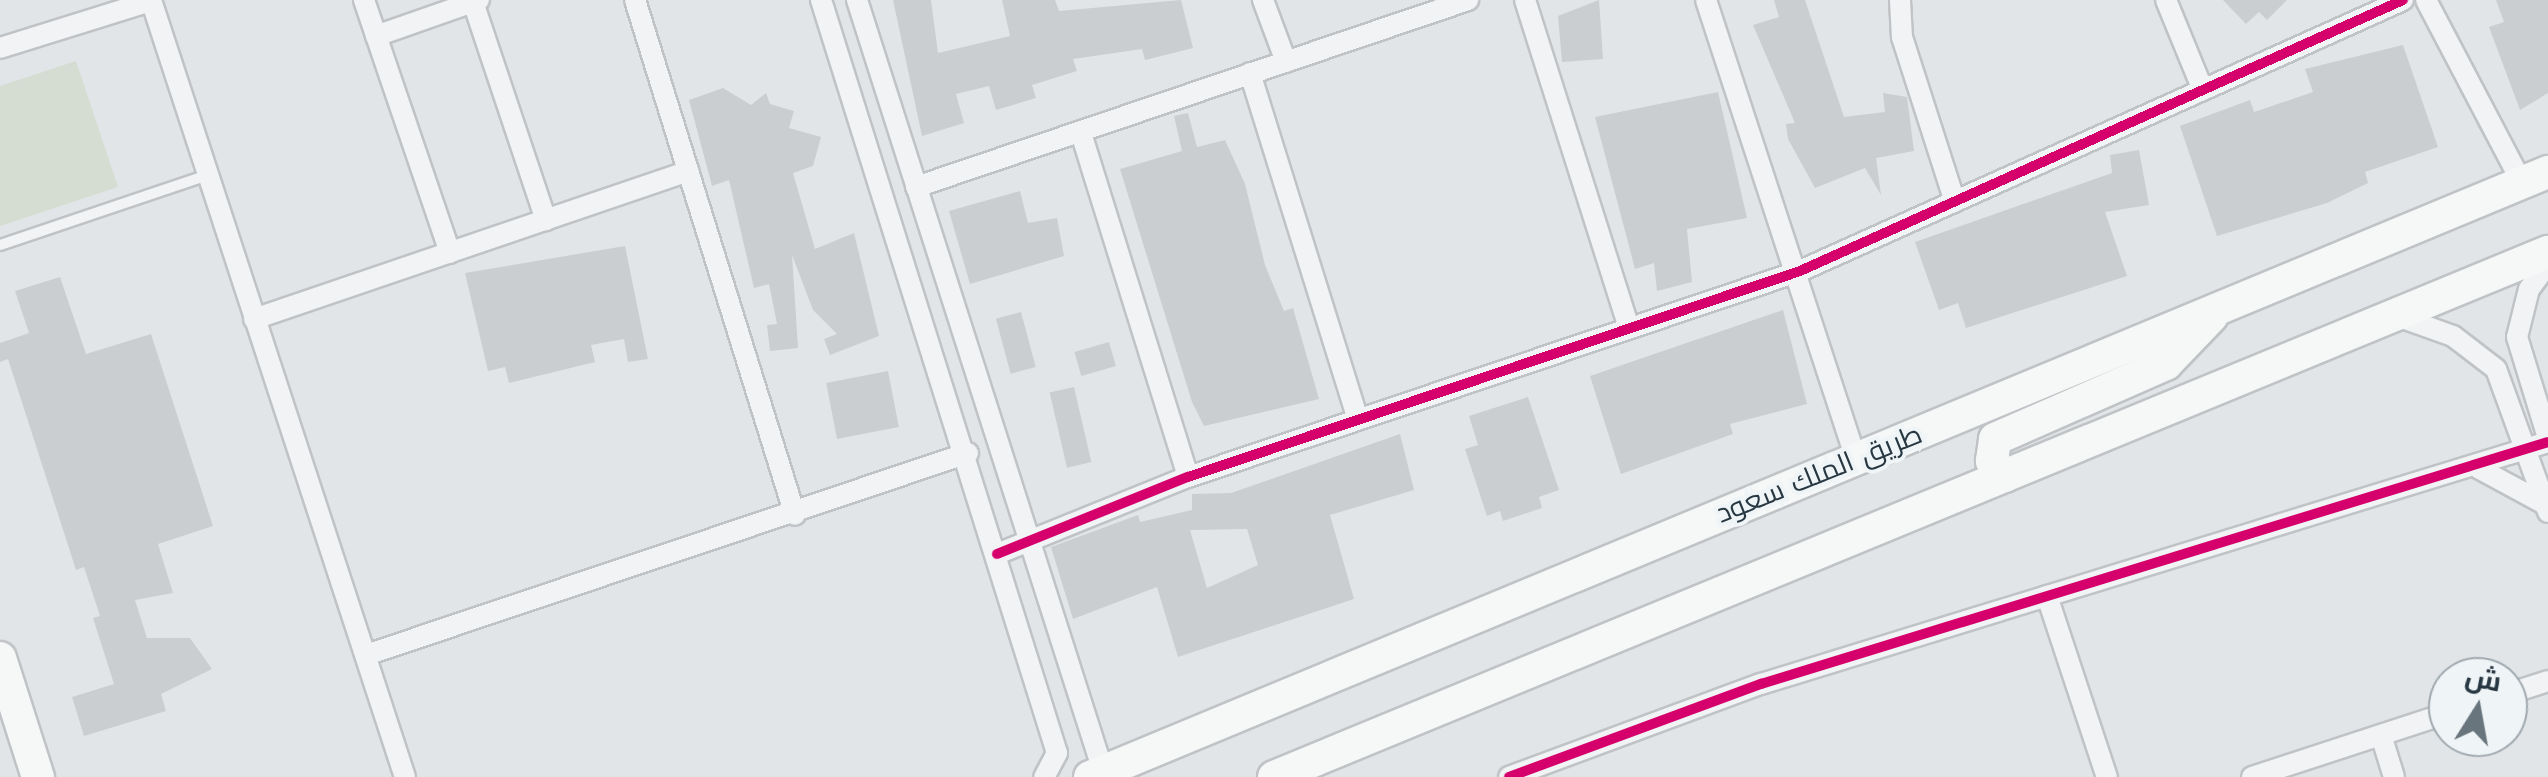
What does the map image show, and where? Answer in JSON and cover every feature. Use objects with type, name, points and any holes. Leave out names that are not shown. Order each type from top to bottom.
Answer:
[{"type":"main road","name":"طريق الملك سعود","points":[[1099,775],[2535,178]]},
{"type":"main road","points":[[1274,777],[2548,252]]},
{"type":"main road","points":[[2006,476],[1992,461],[1995,439],[2166,364],[2218,309]]},
{"type":"main road","points":[[0,658],[38,777]]},
{"type":"street","points":[[0,48],[151,0],[405,777]]},
{"type":"street","points":[[364,0],[450,253]]},
{"type":"street","points":[[635,0],[795,515]]},
{"type":"street","points":[[821,0],[968,453],[1057,753],[1044,777]]},
{"type":"street","points":[[857,0],[1099,775]]},
{"type":"street","points":[[1262,0],[1286,62]]},
{"type":"street","points":[[916,187],[1468,0]]},
{"type":"street","points":[[1525,0],[1629,328]]},
{"type":"street","points":[[1706,0],[1800,271],[1856,458]]},
{"type":"street","points":[[1900,0],[1902,37],[1955,202]]},
{"type":"street","points":[[2166,0],[2203,90]]},
{"type":"street","points":[[998,554],[1023,538],[1188,477],[1800,271],[2403,0]]},
{"type":"street","points":[[2426,0],[2535,178]]},
{"type":"street","points":[[376,36],[476,1],[546,220]]},
{"type":"street","points":[[1250,72],[1358,420]]},
{"type":"street","points":[[1081,133],[1188,477]]},
{"type":"street","points":[[254,320],[688,171]]},
{"type":"street","points":[[1509,777],[1761,684],[2476,468],[2548,440],[2521,352],[2520,315],[2548,264]]},
{"type":"street","points":[[2395,316],[2453,336],[2496,369],[2547,509]]},
{"type":"street","points":[[2496,369],[2521,352]]},
{"type":"street","points":[[2521,352],[2548,378]]},
{"type":"street","points":[[366,655],[795,515],[968,453]]},
{"type":"street","points":[[2476,468],[2513,480],[2547,509]]},
{"type":"street","points":[[2047,596],[2107,777]]},
{"type":"street","points":[[2252,777],[2428,720]]},
{"type":"street","points":[[2381,735],[2394,777]]},
{"type":"lane","points":[[0,245],[208,175]]},
{"type":"shaded area","points":[[76,61],[118,187],[0,226],[0,86]]},
{"type":"building","points":[[893,0],[931,0],[938,53],[1010,36],[1002,0],[1055,0],[1059,11],[1181,0],[1193,48],[1145,60],[1142,49],[1073,59],[1077,71],[1032,85],[1036,98],[996,110],[989,86],[956,94],[964,123],[922,136]]},
{"type":"building","points":[[1599,0],[1603,59],[1562,62],[1558,16]]},
{"type":"building","points":[[1774,0],[1805,0],[1844,117],[1885,112],[1883,93],[1907,97],[1914,151],[1876,158],[1881,195],[1865,168],[1815,188],[1788,139],[1786,124],[1795,123],[1753,25],[1779,17]]},
{"type":"building","points":[[2223,0],[2287,0],[2267,20],[2259,12],[2246,24]]},
{"type":"building","points":[[2496,0],[2548,0],[2548,93],[2520,110],[2489,27],[2504,22]]},
{"type":"building","points":[[2403,45],[2438,147],[2365,172],[2368,183],[2327,203],[2217,236],[2180,126],[2250,100],[2254,112],[2313,92],[2305,69]]},
{"type":"building","points":[[723,88],[751,105],[766,93],[770,104],[794,111],[789,128],[821,137],[813,166],[793,173],[815,249],[854,233],[879,336],[830,355],[824,339],[837,334],[813,310],[792,255],[798,348],[770,351],[767,325],[777,324],[769,284],[754,288],[729,180],[712,186],[689,100]]},
{"type":"building","points":[[1718,92],[1747,218],[1687,229],[1692,282],[1657,291],[1654,263],[1635,269],[1595,117]]},
{"type":"building","points":[[1188,113],[1197,147],[1225,140],[1245,184],[1265,265],[1284,311],[1293,308],[1319,399],[1204,426],[1192,402],[1120,169],[1182,151],[1174,116]]},
{"type":"building","points":[[2139,150],[2149,205],[2105,212],[2127,276],[1966,328],[1958,303],[1939,310],[1915,242],[2112,173],[2110,155]]},
{"type":"building","points":[[1020,191],[1028,223],[1057,218],[1064,256],[970,284],[949,211]]},
{"type":"building","points":[[625,246],[648,359],[628,362],[624,339],[591,345],[595,362],[509,383],[505,367],[488,371],[465,273]]},
{"type":"building","points":[[60,277],[86,354],[151,334],[213,526],[158,544],[173,593],[135,600],[147,638],[190,638],[212,669],[161,694],[166,711],[84,736],[72,697],[114,684],[93,618],[100,616],[84,567],[76,570],[8,359],[0,362],[0,343],[29,333],[15,291]]},
{"type":"building","points":[[1783,310],[1807,404],[1730,424],[1733,434],[1621,474],[1590,376]]},
{"type":"building","points":[[1021,312],[1036,367],[1011,374],[996,319]]},
{"type":"building","points":[[1109,342],[1116,366],[1081,376],[1074,352]]},
{"type":"building","points":[[888,371],[899,427],[837,439],[826,383]]},
{"type":"building","points":[[1074,387],[1091,462],[1067,468],[1050,393]]},
{"type":"building","points":[[1528,397],[1559,490],[1539,497],[1542,508],[1503,521],[1500,511],[1487,516],[1465,449],[1478,445],[1469,416]]},
{"type":"building","points":[[1400,434],[1414,490],[1330,515],[1354,599],[1178,657],[1157,587],[1073,619],[1051,547],[1138,515],[1140,522],[1192,510],[1192,494],[1231,493]],"holes":[[[1247,529],[1258,565],[1207,588],[1190,530]]]},
{"type":"cycle path","points":[[997,554],[1188,477],[1800,271],[2403,0]]},
{"type":"cycle path","points":[[1509,777],[1761,684],[2548,442]]}]
